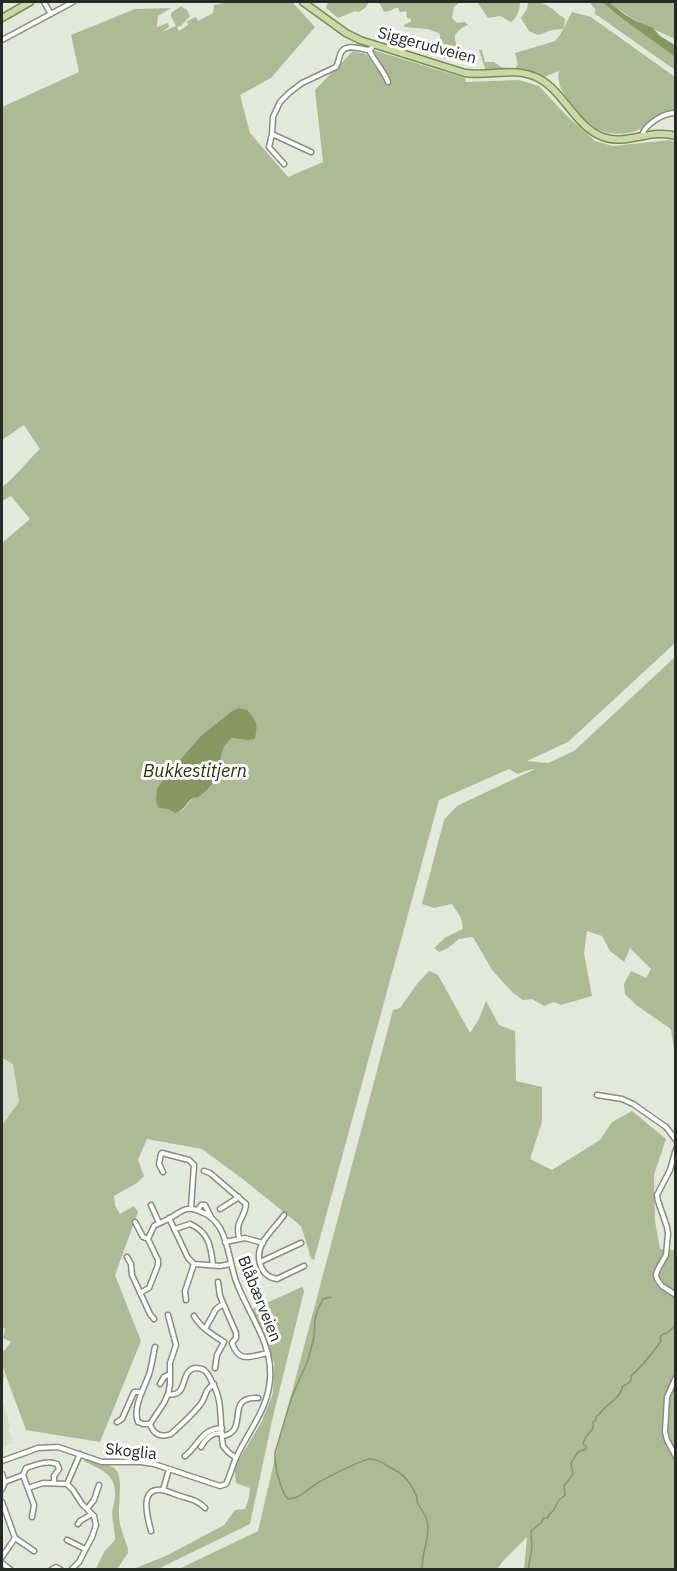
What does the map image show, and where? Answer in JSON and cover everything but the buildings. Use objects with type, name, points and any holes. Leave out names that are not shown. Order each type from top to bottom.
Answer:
[{"type":"main road","points":[[2,18],[19,5],[30,2]]},
{"type":"main road","name":"Siggerudveien","points":[[303,2],[349,35],[371,47],[465,73],[504,71],[535,77],[549,86],[585,125],[605,138],[615,140],[663,133],[675,136]]},
{"type":"street","points":[[44,2],[51,14]]},
{"type":"street","points":[[2,40],[73,2]]},
{"type":"street","points":[[284,164],[270,149],[276,108],[288,93],[309,79],[336,67],[345,48],[371,47],[377,64],[384,72],[388,82]]},
{"type":"street","points":[[642,135],[647,127],[664,114],[675,113]]},
{"type":"street","points":[[272,134],[311,152]]},
{"type":"street","points":[[597,1095],[633,1104],[668,1128],[675,1140]]},
{"type":"street","points":[[675,1149],[670,1170],[657,1195],[668,1234],[666,1256],[656,1275],[662,1286],[675,1295]]},
{"type":"street","points":[[162,1172],[159,1159],[162,1153],[192,1162],[194,1165],[191,1208]]},
{"type":"street","points":[[204,1171],[210,1173],[246,1204],[237,1227],[239,1238]]},
{"type":"street","points":[[220,1209],[239,1197]]},
{"type":"street","points":[[198,1210],[201,1205],[205,1204],[212,1218]]},
{"type":"street","points":[[151,1205],[159,1223]]},
{"type":"street","points":[[148,1239],[152,1229],[159,1223],[182,1210],[191,1208],[212,1218]]},
{"type":"street","points":[[284,1215],[262,1243],[261,1269],[265,1275],[274,1279],[304,1266]]},
{"type":"street","points":[[170,1218],[188,1258],[194,1264],[230,1264]]},
{"type":"street","name":"Blåbærveien","points":[[212,1218],[219,1227],[225,1242],[238,1287],[262,1336],[271,1372],[267,1399],[224,1485]]},
{"type":"street","points":[[135,1222],[143,1237],[148,1239],[158,1260],[149,1288],[141,1293]]},
{"type":"street","points":[[175,1229],[190,1224],[205,1233],[213,1265]]},
{"type":"street","points":[[225,1242],[239,1238],[262,1243]]},
{"type":"street","points":[[260,1262],[301,1243]]},
{"type":"street","points":[[127,1257],[131,1264],[132,1275],[154,1319]]},
{"type":"street","points":[[186,1300],[185,1291],[194,1264]]},
{"type":"street","points":[[218,1282],[220,1296],[236,1333],[236,1338],[232,1343]]},
{"type":"street","points":[[205,1329],[216,1309],[223,1304]]},
{"type":"street","points":[[150,1424],[168,1394],[171,1360],[176,1345],[168,1315]]},
{"type":"street","points":[[194,1316],[205,1329],[224,1342],[232,1343]]},
{"type":"street","points":[[215,1368],[217,1355],[224,1342]]},
{"type":"street","points":[[232,1343],[234,1349],[242,1357],[267,1353]]},
{"type":"street","points":[[150,1424],[140,1424],[136,1414],[155,1347]]},
{"type":"street","points":[[168,1394],[173,1395],[180,1392],[187,1374],[192,1369],[200,1368],[206,1372],[214,1384],[220,1403],[226,1450],[236,1458]]},
{"type":"street","points":[[160,1384],[164,1377],[170,1374]]},
{"type":"street","points":[[675,1377],[667,1397],[665,1432],[675,1457]]},
{"type":"street","points":[[150,1424],[154,1432],[160,1435],[171,1434],[200,1406],[206,1390],[214,1384]]},
{"type":"street","points":[[117,1422],[122,1419],[134,1392],[142,1392]]},
{"type":"street","points":[[185,1456],[206,1432],[212,1429],[231,1433],[238,1420],[238,1407],[247,1399],[258,1398]]},
{"type":"street","points":[[201,1447],[209,1436],[222,1432]]},
{"type":"street","name":"Skoglia","points":[[2,1461],[46,1447],[61,1447],[102,1462],[145,1463],[224,1485]]},
{"type":"street","points":[[67,1484],[80,1454]]},
{"type":"street","points":[[32,1517],[34,1505],[23,1475],[26,1468],[43,1463],[55,1463],[59,1469],[54,1476],[54,1483]]},
{"type":"street","points":[[163,1490],[169,1469]]},
{"type":"street","points":[[2,1474],[5,1482],[2,1489]]},
{"type":"street","points":[[5,1482],[23,1475]]},
{"type":"street","points":[[28,1488],[40,1484],[67,1484],[92,1514],[95,1530],[76,1566],[71,1569]]},
{"type":"street","points":[[87,1509],[94,1500],[99,1485]]},
{"type":"street","points":[[151,1531],[146,1505],[147,1499],[154,1491],[163,1490],[199,1502],[205,1508]]},
{"type":"street","points":[[2,1502],[15,1538],[34,1551]]},
{"type":"street","points":[[78,1524],[92,1514]]},
{"type":"street","points":[[2,1557],[15,1538]]},
{"type":"street","points":[[67,1540],[85,1549]]},
{"type":"street","points":[[2,1563],[11,1569]]},
{"type":"street","points":[[51,1569],[56,1566],[61,1569]]},
{"type":"shaded area","points":[[228,2],[292,2],[315,27],[271,78],[240,95],[250,133],[288,177],[323,162],[315,90],[353,51],[370,57],[382,75],[382,64],[373,50],[465,78],[466,82],[519,80],[539,86],[595,141],[613,146],[670,140],[675,142],[675,643],[568,742],[527,761],[548,763],[574,751],[675,657],[675,1057],[671,1029],[636,1005],[625,994],[624,984],[631,971],[646,978],[651,969],[630,948],[624,962],[610,951],[602,936],[587,931],[584,953],[592,996],[561,1005],[554,1002],[544,1006],[532,999],[523,1000],[513,993],[492,970],[473,937],[459,939],[439,952],[434,948],[446,937],[463,929],[461,918],[452,904],[434,908],[422,904],[444,820],[457,806],[535,769],[518,774],[509,769],[439,800],[314,1260],[311,1258],[301,1226],[202,1149],[147,1139],[138,1160],[144,1176],[137,1183],[114,1196],[115,1205],[120,1214],[134,1206],[138,1212],[115,1275],[141,1341],[100,1442],[26,1430],[2,1365],[3,1352],[11,1342],[3,1338],[5,1328],[2,1329],[2,1125],[19,1102],[13,1064],[2,1058],[2,543],[30,519],[11,496],[2,501],[2,487],[40,449],[24,425],[2,440],[2,107],[79,72],[71,35],[135,9],[171,8],[158,16],[157,27],[168,23],[169,27],[162,32],[176,26],[171,13],[181,6],[190,16],[181,26],[177,27],[179,31],[188,25],[187,21],[196,17],[198,21],[213,13],[214,5]],"holes":[[[232,711],[247,740],[232,738],[228,741],[222,750],[221,764],[183,810],[175,813],[168,809],[221,722]]]},
{"type":"shaded area","points":[[328,2],[369,2],[359,12],[355,11],[338,18],[326,8]]},
{"type":"shaded area","points":[[375,2],[460,2],[454,7],[452,18],[457,23],[465,22],[468,25],[458,31],[455,36],[458,47],[467,56],[461,60],[443,58],[440,52],[439,33],[428,29],[404,27],[405,24],[411,22],[411,19],[407,18],[406,11],[400,12],[398,8],[395,8],[384,12],[380,4]]},
{"type":"shaded area","points":[[477,2],[520,2],[518,13],[511,22],[500,16],[488,18]]},
{"type":"shaded area","points":[[528,2],[539,2],[552,9],[565,19],[563,27],[538,35],[529,31],[521,18],[527,9]]},
{"type":"shaded area","points":[[589,2],[602,2],[675,57],[675,70],[594,13],[596,10]]},
{"type":"shaded area","points":[[609,2],[675,2],[675,39],[649,27]]},
{"type":"shaded area","points":[[572,12],[591,17],[675,77],[675,109],[673,112],[636,131],[620,134],[604,132],[588,123],[566,97],[561,89],[559,71],[542,78],[486,71],[479,50],[482,50],[485,62],[494,62],[501,67],[515,69],[518,64],[515,53],[555,41]]},
{"type":"shaded area","points":[[429,971],[438,975],[470,1033],[486,1001],[499,1025],[515,1031],[516,1081],[542,1087],[542,1122],[530,1159],[552,1170],[600,1140],[612,1122],[632,1111],[666,1139],[654,1175],[655,1221],[660,1249],[675,1250],[675,1569],[524,1569],[527,1537],[497,1569],[177,1570],[258,1531],[279,1441],[393,1010],[400,1008]]},
{"type":"shaded area","points":[[2,1059],[13,1064],[19,1102],[2,1125]]},
{"type":"shaded area","points":[[302,1287],[304,1291],[272,1421],[250,1524],[158,1569],[131,1570],[168,1555],[224,1525],[235,1510],[245,1509],[250,1488],[236,1483],[234,1468],[262,1421],[273,1393],[274,1363],[253,1309]]},
{"type":"shaded area","points":[[2,1401],[10,1426],[8,1432],[10,1432],[13,1443],[4,1446],[5,1450],[2,1452]]},
{"type":"shaded area","points":[[87,1459],[112,1467],[119,1475],[119,1517],[128,1553],[117,1569],[96,1569],[104,1552],[115,1540],[112,1512],[115,1489],[111,1478],[102,1470],[84,1461]]},
{"type":"water","points":[[602,2],[609,2],[624,14],[653,28],[660,36],[675,45],[675,57],[620,17]]},
{"type":"water","name":"Bukkestitjern","points":[[239,708],[247,710],[255,720],[255,739],[232,738],[224,748],[215,780],[205,792],[190,800],[182,810],[175,813],[159,808],[156,802],[157,789],[163,780],[200,737]]},
{"type":"waterway","points":[[331,1297],[323,1299],[318,1309],[308,1360],[291,1399],[275,1453],[280,1484],[288,1499],[292,1499],[327,1478],[366,1460],[376,1460],[395,1470],[412,1486],[427,1520],[428,1533],[422,1570]]},
{"type":"waterway","points":[[528,1570],[532,1548],[531,1531],[542,1522],[543,1518],[548,1518],[559,1500],[565,1495],[564,1486],[573,1474],[571,1463],[578,1452],[586,1449],[583,1444],[596,1417],[631,1380],[631,1376],[661,1341],[660,1337],[676,1325]]}]
